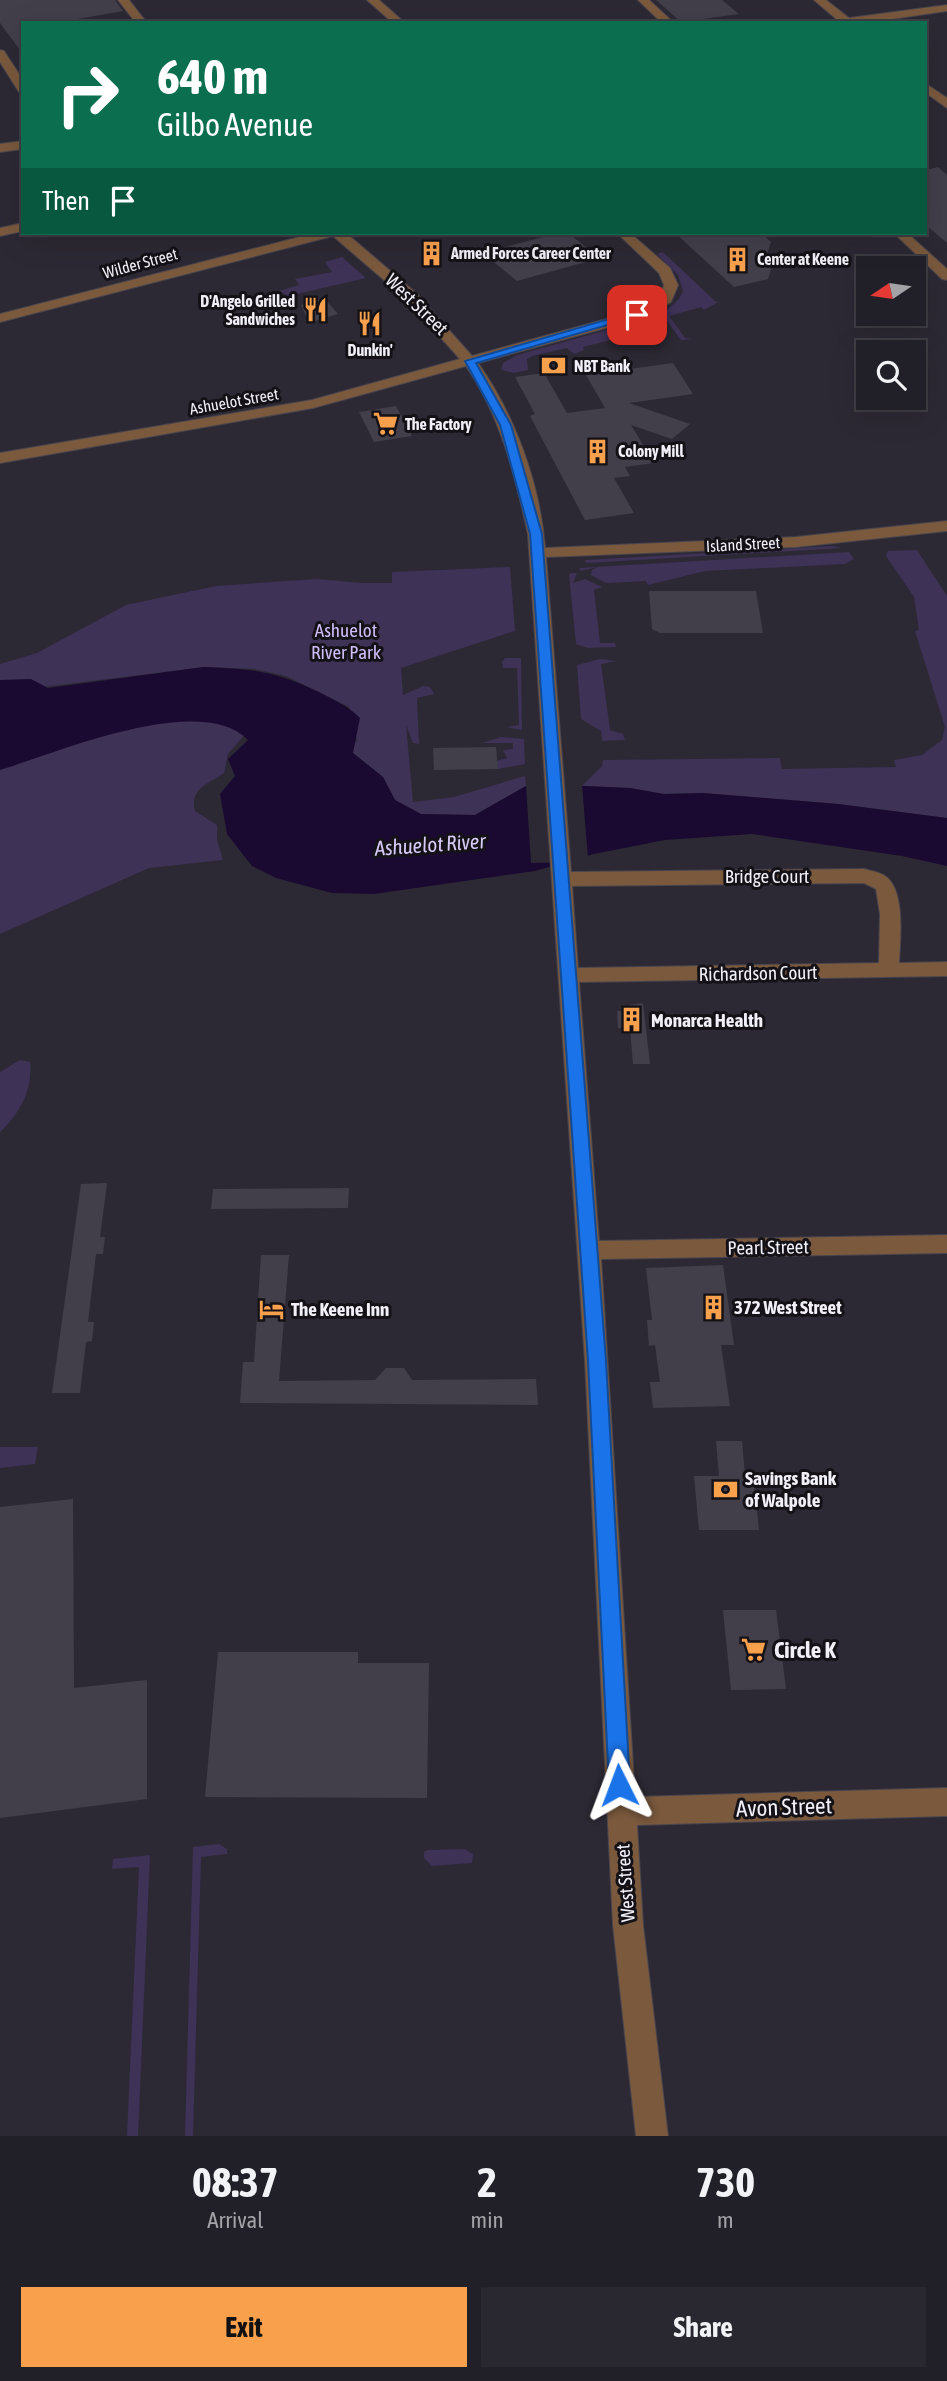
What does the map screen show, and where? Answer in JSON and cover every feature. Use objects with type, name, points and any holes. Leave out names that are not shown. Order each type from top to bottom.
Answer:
[{"type":"street","points":[[122,0],[140,21]]},
{"type":"street","points":[[372,0],[398,21]]},
{"type":"street","points":[[643,0],[667,21]]},
{"type":"street","points":[[819,0],[845,21]]},
{"type":"street","points":[[861,21],[947,8]]},
{"type":"street","points":[[0,53],[21,87]]},
{"type":"street","points":[[927,87],[947,83]]},
{"type":"street","points":[[927,88],[947,104]]},
{"type":"street","points":[[0,148],[21,145]]},
{"type":"street","points":[[0,232],[21,227]]},
{"type":"street","name":"Wilder Street","points":[[0,318],[321,235]]},
{"type":"street","name":"West Street","points":[[340,235],[429,313],[470,361],[494,400],[512,442],[529,501],[538,553],[590,1250],[628,1925],[652,2136]]},
{"type":"street","name":"Ashuelot Street","points":[[0,458],[302,407],[637,315],[659,304],[670,291],[669,279],[625,235]]},
{"type":"street","points":[[902,235],[947,276]]},
{"type":"street","name":"Island Street","points":[[538,553],[796,542],[947,526]]},
{"type":"street","name":"Bridge Court","points":[[561,871],[864,876],[876,879],[885,887],[887,901],[889,971]]},
{"type":"street","name":"Richardson Court","points":[[569,975],[947,969]]},
{"type":"street","name":"Pearl Street","points":[[590,1250],[947,1244]]},
{"type":"street","name":"Avon Street","points":[[621,1811],[947,1802]]},
{"type":"green space","points":[[663,252],[716,302],[720,301],[704,310],[701,307],[669,316],[685,338],[692,339],[681,340],[662,314],[679,299],[683,291],[678,275],[657,254]]},
{"type":"green space","points":[[342,257],[366,278],[288,296],[279,291],[299,285],[295,279],[332,272],[325,262]]},
{"type":"green space","points":[[643,320],[650,330],[583,347],[584,350],[574,354],[567,348],[532,356],[527,359],[528,370],[514,373],[501,370],[503,363],[517,355]]},
{"type":"green space","points":[[832,546],[842,548],[586,563],[585,560]]},
{"type":"green space","points":[[917,550],[947,596],[947,818],[838,804],[703,793],[664,794],[630,788],[582,786],[602,766],[603,760],[780,758],[782,769],[896,767],[894,760],[922,755],[942,740],[945,727],[915,631],[919,630],[914,597],[886,556],[888,551]]},
{"type":"green space","points":[[849,552],[854,559],[845,564],[705,571],[648,585],[646,581],[606,583],[591,575],[592,570],[598,567],[581,571],[579,568]]},
{"type":"green space","name":"Ashuelot River Park","points":[[510,567],[515,631],[401,668],[403,695],[423,686],[430,687],[434,694],[417,698],[419,744],[413,743],[406,725],[413,802],[454,797],[525,776],[526,786],[475,815],[421,814],[395,800],[383,777],[351,749],[357,740],[349,707],[286,676],[254,669],[205,667],[35,688],[0,698],[0,664],[37,653],[126,605],[216,586],[316,579],[392,583],[392,572]]},
{"type":"green space","points":[[577,573],[573,583],[585,579],[602,587],[594,590],[600,643],[615,643],[616,647],[588,648],[576,644],[569,574]]},
{"type":"green space","points":[[505,658],[521,658],[522,730],[506,727],[519,725],[517,668],[503,668],[502,662]]},
{"type":"green space","points":[[600,659],[617,661],[601,664],[610,730],[623,734],[625,740],[602,741],[601,731],[581,719],[577,665]]},
{"type":"green space","points":[[191,709],[247,732],[228,754],[224,773],[201,788],[195,797],[195,811],[217,825],[217,840],[223,860],[149,868],[0,934],[0,758]]},
{"type":"green space","points":[[501,737],[524,739],[525,764],[498,769],[497,761],[507,758],[503,750],[513,749],[513,743],[482,743]]},
{"type":"green space","points":[[20,1060],[30,1062],[27,1091],[14,1117],[0,1132],[0,1072]]},
{"type":"green space","points":[[0,1447],[38,1447],[35,1464],[0,1468]]},
{"type":"green space","points":[[219,1844],[227,1849],[227,1854],[201,1857],[193,2136],[185,2136],[193,1847]]},
{"type":"green space","points":[[465,1849],[473,1854],[472,1863],[432,1866],[424,1858],[424,1852],[428,1850]]},
{"type":"green space","points":[[150,1855],[138,2136],[127,2136],[139,1867],[112,1869],[113,1859]]},
{"type":"water","name":"Ashuelot River","points":[[203,667],[275,675],[319,692],[346,707],[360,718],[353,753],[383,777],[395,800],[421,814],[475,815],[526,786],[630,788],[664,794],[703,793],[838,804],[947,818],[947,866],[902,856],[752,834],[665,840],[594,854],[535,871],[374,894],[332,893],[276,878],[252,866],[227,834],[220,794],[235,776],[228,759],[248,740],[226,727],[197,722],[164,723],[127,730],[0,770],[0,680],[31,679],[48,688]]},
{"type":"pier","points":[[582,785],[588,859],[577,862],[531,863],[526,786]]},
{"type":"building","points":[[0,0],[115,0],[123,11],[66,21],[21,21],[21,51],[0,23]]},
{"type":"building","points":[[656,0],[722,0],[739,14],[688,21],[680,21]]},
{"type":"building","points":[[938,167],[947,175],[947,243],[927,226],[927,170]]},
{"type":"building","points":[[550,235],[571,235],[600,258],[517,281],[483,253]]},
{"type":"building","name":"Center at Keene","points":[[677,235],[763,235],[771,242],[766,257],[773,262],[768,279],[734,287]]},
{"type":"building","name":"D'Angelo Grilled Sandwiches","points":[[324,298],[338,314],[315,321],[308,320],[301,305]]},
{"type":"building","name":"Colony Mill","points":[[673,363],[693,394],[629,403],[690,424],[672,439],[631,425],[654,463],[625,467],[630,476],[614,478],[634,513],[585,520],[530,416],[535,414],[515,377],[544,373],[567,413],[605,408],[586,375]]},
{"type":"building","name":"The Factory","points":[[396,406],[412,436],[374,442],[359,412]]},
{"type":"building","points":[[649,591],[756,591],[763,633],[660,633],[652,629]]},
{"type":"building","points":[[496,747],[498,769],[434,770],[433,748]]},
{"type":"building","points":[[643,1003],[650,1064],[633,1064],[630,1028],[618,1028],[617,1011],[629,1011],[629,1005]]},
{"type":"building","points":[[107,1183],[100,1237],[105,1237],[103,1254],[96,1254],[88,1322],[94,1322],[92,1341],[86,1342],[80,1393],[52,1393],[81,1184]]},
{"type":"building","points":[[349,1188],[348,1208],[211,1209],[213,1189]]},
{"type":"building","name":"The Keene Inn","points":[[261,1255],[289,1255],[279,1381],[375,1380],[386,1368],[404,1368],[412,1380],[536,1379],[538,1405],[240,1403],[243,1362],[254,1362]]},
{"type":"building","points":[[723,1265],[734,1345],[721,1345],[730,1406],[653,1408],[650,1382],[660,1382],[655,1345],[649,1346],[647,1320],[652,1320],[646,1268]]},
{"type":"building","name":"Savings Bank of Walpole","points":[[716,1441],[742,1441],[745,1475],[753,1475],[759,1530],[699,1530],[694,1476],[719,1476]]},
{"type":"building","points":[[73,1499],[74,1688],[147,1680],[147,1799],[0,1818],[0,1507]]},
{"type":"building","name":"Circle K","points":[[723,1610],[776,1610],[786,1689],[731,1690]]},
{"type":"building","points":[[218,1652],[358,1652],[358,1663],[429,1663],[427,1798],[205,1797]]},
{"type":"place","name":"Armed Forces Career Center","points":[[431,253]]},
{"type":"place","name":"Center at Keene","points":[[737,259]]},
{"type":"place","name":"D'Angelo Grilled Sandwiches","points":[[315,310]]},
{"type":"place","name":"Dunkin'","points":[[370,324]]},
{"type":"place","name":"NBT Bank","points":[[554,366]]},
{"type":"place","name":"The Factory","points":[[385,424]]},
{"type":"place","name":"Colony Mill","points":[[598,451]]},
{"type":"place","name":"Monarca Health","points":[[631,1020]]},
{"type":"place","name":"372 West Street","points":[[714,1307]]},
{"type":"place","name":"The Keene Inn","points":[[271,1309]]},
{"type":"place","name":"Savings Bank of Walpole","points":[[725,1489]]},
{"type":"place","name":"Circle K","points":[[754,1650]]},
{"type":"route","points":[[619,1785],[602,1430],[536,534],[512,442],[494,400],[470,361],[637,315]]}]
